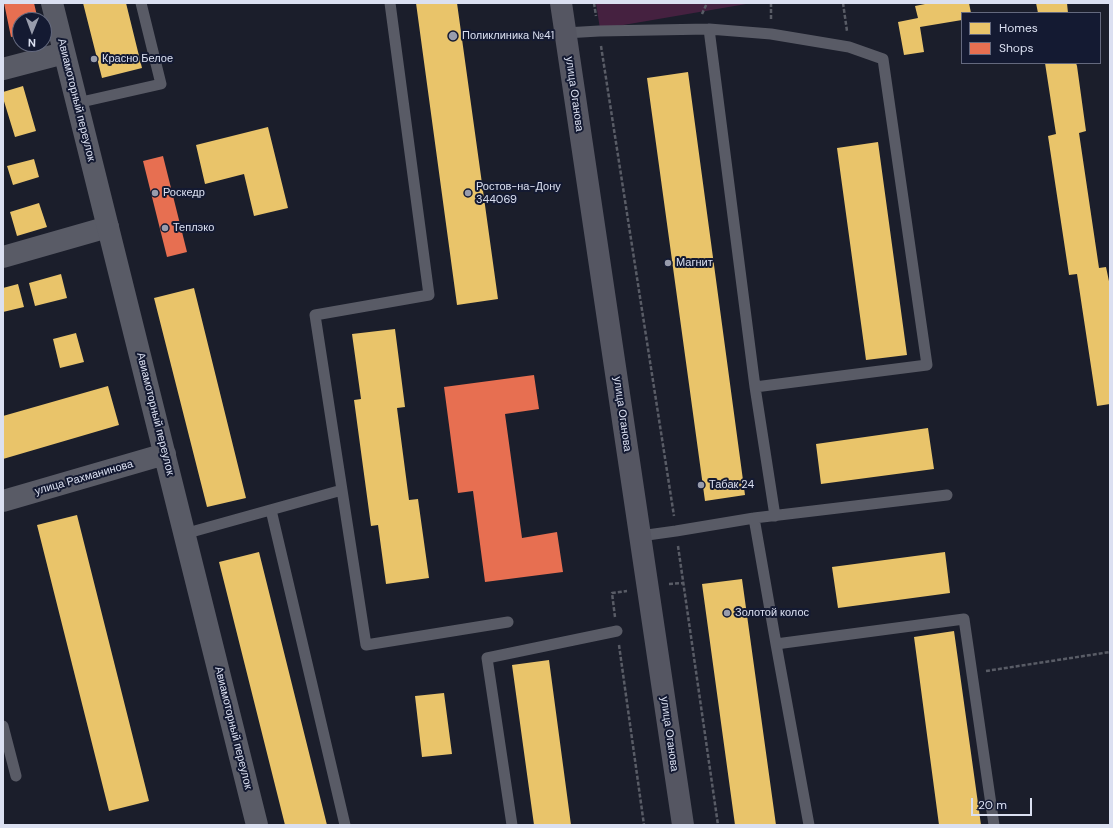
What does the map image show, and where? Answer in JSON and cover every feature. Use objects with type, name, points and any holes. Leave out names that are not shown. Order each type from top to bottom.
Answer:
[{"type":"main road","name":"улица Оганова","points":[[561,3],[683,825]]},
{"type":"street","name":"Авиамоторный переулок","points":[[52,3],[257,825]]},
{"type":"street","points":[[3,69],[64,53]]},
{"type":"street","points":[[3,257],[108,227]]},
{"type":"street","name":"улица Рахманинова","points":[[3,501],[164,454]]},
{"type":"lane","points":[[77,103],[161,84],[141,3]]},
{"type":"lane","points":[[390,3],[429,295],[315,315],[366,645],[508,622]]},
{"type":"lane","points":[[565,33],[709,29],[771,34],[849,47],[883,59],[927,365],[755,387]]},
{"type":"lane","points":[[709,29],[755,387],[775,516]]},
{"type":"lane","points":[[184,534],[342,490]]},
{"type":"lane","points":[[640,536],[754,518],[947,495]]},
{"type":"lane","points":[[271,510],[345,825]]},
{"type":"lane","points":[[754,518],[809,825]]},
{"type":"lane","points":[[776,644],[964,618],[994,825]]},
{"type":"lane","points":[[512,825],[487,658],[617,631]]},
{"type":"lane","points":[[3,726],[16,776]]},
{"type":"path","points":[[594,3],[684,583],[718,825]]},
{"type":"path","points":[[843,3],[849,47]]},
{"type":"path","points":[[644,825],[612,593],[684,583]]},
{"type":"path","points":[[972,673],[1110,652]]},
{"type":"shaded area","points":[[596,3],[752,3],[600,29]]},
{"type":"building: Homes","points":[[83,3],[126,3],[142,68],[102,78]]},
{"type":"building: Homes","points":[[416,3],[457,3],[498,299],[457,305]]},
{"type":"building: Homes","points":[[930,3],[969,3],[971,12],[961,12],[961,20],[920,27],[924,52],[904,55],[898,22],[918,18],[915,6]]},
{"type":"building: Homes","points":[[1036,3],[1067,3],[1068,12],[1038,12]]},
{"type":"building: Homes","points":[[1045,64],[1076,64],[1086,131],[1079,133],[1099,268],[1106,267],[1110,286],[1110,404],[1097,406],[1077,274],[1069,275],[1048,136],[1056,134]]},
{"type":"building: Homes","points":[[688,72],[745,495],[705,501],[647,78]]},
{"type":"building: Homes","points":[[23,86],[36,131],[15,137],[3,98],[3,92]]},
{"type":"building: Homes","points":[[268,127],[288,208],[254,216],[244,174],[205,184],[196,145]]},
{"type":"building: Homes","points":[[878,142],[907,355],[866,360],[837,148]]},
{"type":"building: Homes","points":[[34,159],[39,177],[13,185],[7,166]]},
{"type":"building: Homes","points":[[39,203],[47,227],[17,236],[10,212]]},
{"type":"building: Homes","points":[[61,274],[67,298],[35,306],[29,283]]},
{"type":"building: Homes","points":[[18,284],[24,307],[3,312],[3,288]]},
{"type":"building: Homes","points":[[194,288],[246,498],[207,507],[154,298]]},
{"type":"building: Homes","points":[[395,329],[405,407],[397,408],[409,500],[418,499],[429,578],[386,584],[378,525],[371,526],[354,400],[361,399],[352,334]]},
{"type":"building: Homes","points":[[76,333],[84,362],[60,368],[53,339]]},
{"type":"building: Homes","points":[[108,386],[119,425],[3,459],[3,416]]},
{"type":"building: Homes","points":[[928,428],[934,469],[821,484],[816,444]]},
{"type":"building: Homes","points":[[77,515],[149,801],[109,811],[37,525]]},
{"type":"building: Homes","points":[[259,552],[327,825],[285,825],[219,562]]},
{"type":"building: Homes","points":[[945,552],[950,593],[838,608],[832,567]]},
{"type":"building: Homes","points":[[742,579],[776,825],[735,825],[702,584]]},
{"type":"building: Homes","points":[[954,631],[981,825],[939,825],[914,637]]},
{"type":"building: Homes","points":[[549,660],[571,825],[534,825],[512,665]]},
{"type":"building: Homes","points":[[444,693],[452,754],[422,757],[415,696]]},
{"type":"building: Shops","points":[[4,3],[34,3],[36,12],[12,12],[11,37]]},
{"type":"building: Shops","points":[[163,156],[187,252],[167,257],[143,161]]},
{"type":"building: Shops","points":[[534,375],[539,409],[505,414],[522,538],[557,532],[563,572],[485,582],[473,491],[458,493],[444,387]]},
{"type":"place","name":"Поликлиника №41","points":[[453,36]]},
{"type":"place","name":"Красно Белое","points":[[94,59]]},
{"type":"place","name":"Роскедр","points":[[155,193]]},
{"type":"place","name":"Ростов-на-Дону 344069","points":[[468,193]]},
{"type":"place","name":"Теплэко","points":[[165,228]]},
{"type":"place","name":"Магнит","points":[[668,263]]},
{"type":"place","name":"Табак 24","points":[[701,485]]},
{"type":"place","name":"Золотой колос","points":[[727,613]]}]
